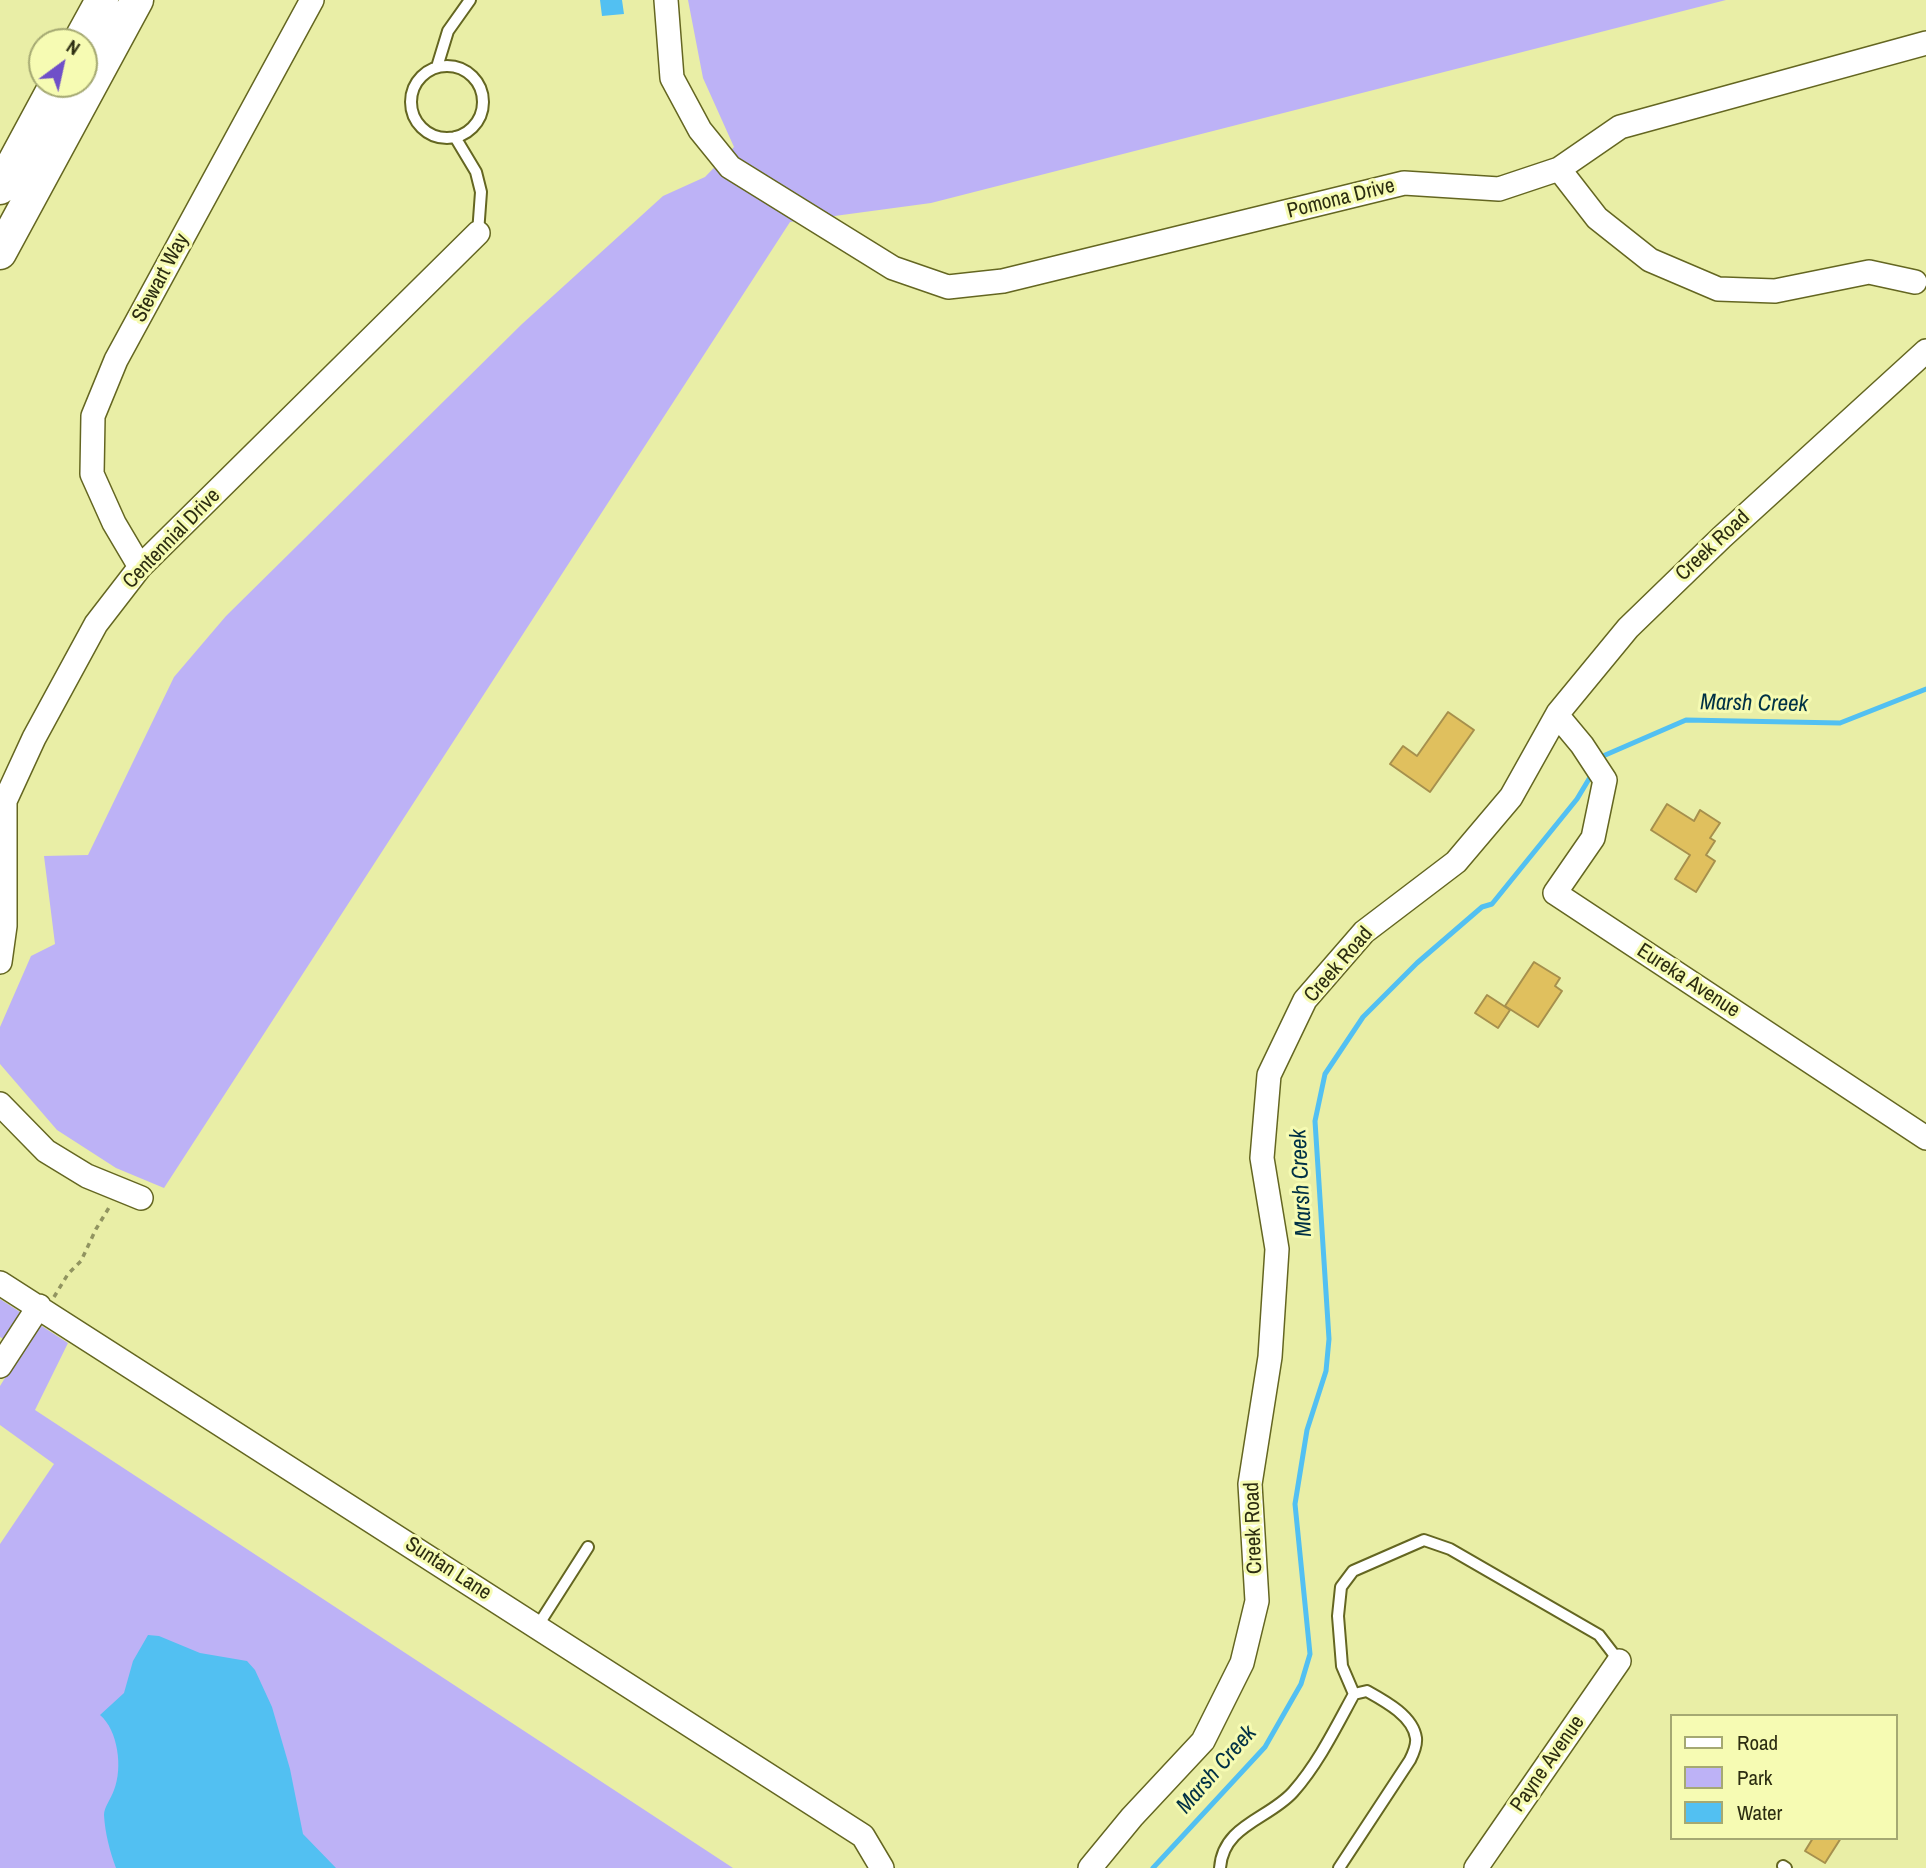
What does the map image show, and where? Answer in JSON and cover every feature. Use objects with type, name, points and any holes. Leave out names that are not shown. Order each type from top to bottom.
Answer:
[{"type":"street","points":[[87,28],[102,0]]},
{"type":"street","points":[[0,253],[137,0]]},
{"type":"street","name":"Stewart Way","points":[[140,567],[114,523],[92,474],[93,416],[116,360],[312,0]]},
{"type":"street","name":"Pomona Drive","points":[[666,0],[672,78],[699,130],[730,167],[893,268],[948,287],[1003,281],[1404,183],[1499,188],[1559,169],[1620,127],[1926,43]]},
{"type":"street","points":[[0,188],[49,98]]},
{"type":"street","points":[[1559,169],[1597,218],[1650,260],[1718,289],[1775,291],[1869,272],[1915,282]]},
{"type":"street","name":"Centennial Drive","points":[[0,961],[5,926],[5,801],[34,738],[96,624],[140,567],[478,233]]},
{"type":"street","name":"Creek Road","points":[[1090,1868],[1132,1817],[1203,1741],[1242,1663],[1257,1601],[1250,1484],[1270,1357],[1277,1249],[1262,1158],[1269,1074],[1305,1000],[1364,932],[1456,862],[1511,797],[1557,715],[1628,628],[1722,537],[1926,351]]},
{"type":"street","name":"Eureka Avenue","points":[[1557,715],[1605,780],[1593,838],[1555,892],[1926,1138]]},
{"type":"street","points":[[0,1104],[46,1152],[87,1176],[141,1198]]},
{"type":"street","name":"Suntan Lane","points":[[0,1283],[863,1836],[882,1868]]},
{"type":"street","points":[[0,1366],[42,1308]]},
{"type":"street","name":"Payne Avenue","points":[[1476,1868],[1619,1661]]},
{"type":"lane","points":[[437,67],[448,31],[470,0]]},
{"type":"lane","points":[[451,66],[465,70],[475,79],[482,92],[483,106],[479,119],[470,130],[455,137],[430,133],[419,124],[412,111],[411,97],[416,84],[425,73],[437,67],[451,66]]},
{"type":"lane","points":[[455,137],[479,182],[481,192],[478,233]]},
{"type":"lane","points":[[1354,1694],[1342,1666],[1338,1616],[1341,1587],[1353,1571],[1424,1540],[1450,1549],[1599,1635],[1619,1661]]},
{"type":"lane","points":[[537,1627],[588,1547]]},
{"type":"lane","points":[[1220,1868],[1225,1849],[1239,1829],[1292,1794],[1312,1766],[1354,1694],[1367,1690],[1410,1723],[1416,1737],[1416,1745],[1410,1760],[1339,1868]]},
{"type":"path","points":[[42,1308],[81,1261],[118,1189]]},
{"type":"green space","points":[[688,0],[1726,0],[931,203],[790,222],[164,1188],[116,1168],[57,1130],[0,1064],[0,1027],[31,956],[55,944],[44,856],[88,855],[174,677],[226,616],[522,324],[663,196],[705,177],[734,147],[703,78]]},
{"type":"green space","points":[[0,1299],[68,1343],[35,1410],[733,1868],[0,1868],[0,1544],[54,1464],[0,1425],[0,1386],[22,1350],[0,1337]]},
{"type":"water","points":[[600,0],[622,0],[624,14],[602,16]]},
{"type":"water","points":[[148,1635],[159,1636],[200,1653],[247,1661],[255,1670],[272,1707],[290,1769],[303,1834],[336,1868],[116,1868],[105,1829],[104,1815],[117,1781],[117,1750],[111,1730],[100,1715],[124,1693],[133,1661]]},
{"type":"building","points":[[1448,712],[1474,730],[1430,792],[1390,764],[1403,746],[1417,756]]},
{"type":"building","points":[[1667,804],[1694,821],[1700,810],[1720,823],[1710,838],[1715,841],[1706,855],[1715,861],[1696,892],[1675,879],[1690,855],[1651,830]]},
{"type":"building","points":[[1534,962],[1560,978],[1555,986],[1562,991],[1538,1027],[1505,1006]]},
{"type":"building","points":[[1487,995],[1510,1010],[1498,1028],[1475,1013]]},
{"type":"building","points":[[1812,1840],[1840,1840],[1825,1863],[1805,1851]]},
{"type":"waterway","name":"Marsh Creek","points":[[1601,760],[1603,756],[1686,720],[1840,723],[1926,689]]},
{"type":"waterway","name":"Marsh Creek","points":[[1153,1868],[1265,1747],[1301,1684],[1310,1654],[1295,1504],[1307,1430],[1326,1371],[1329,1339],[1315,1121],[1325,1074],[1363,1017],[1417,963],[1482,907],[1492,904],[1577,799],[1592,774]]}]
